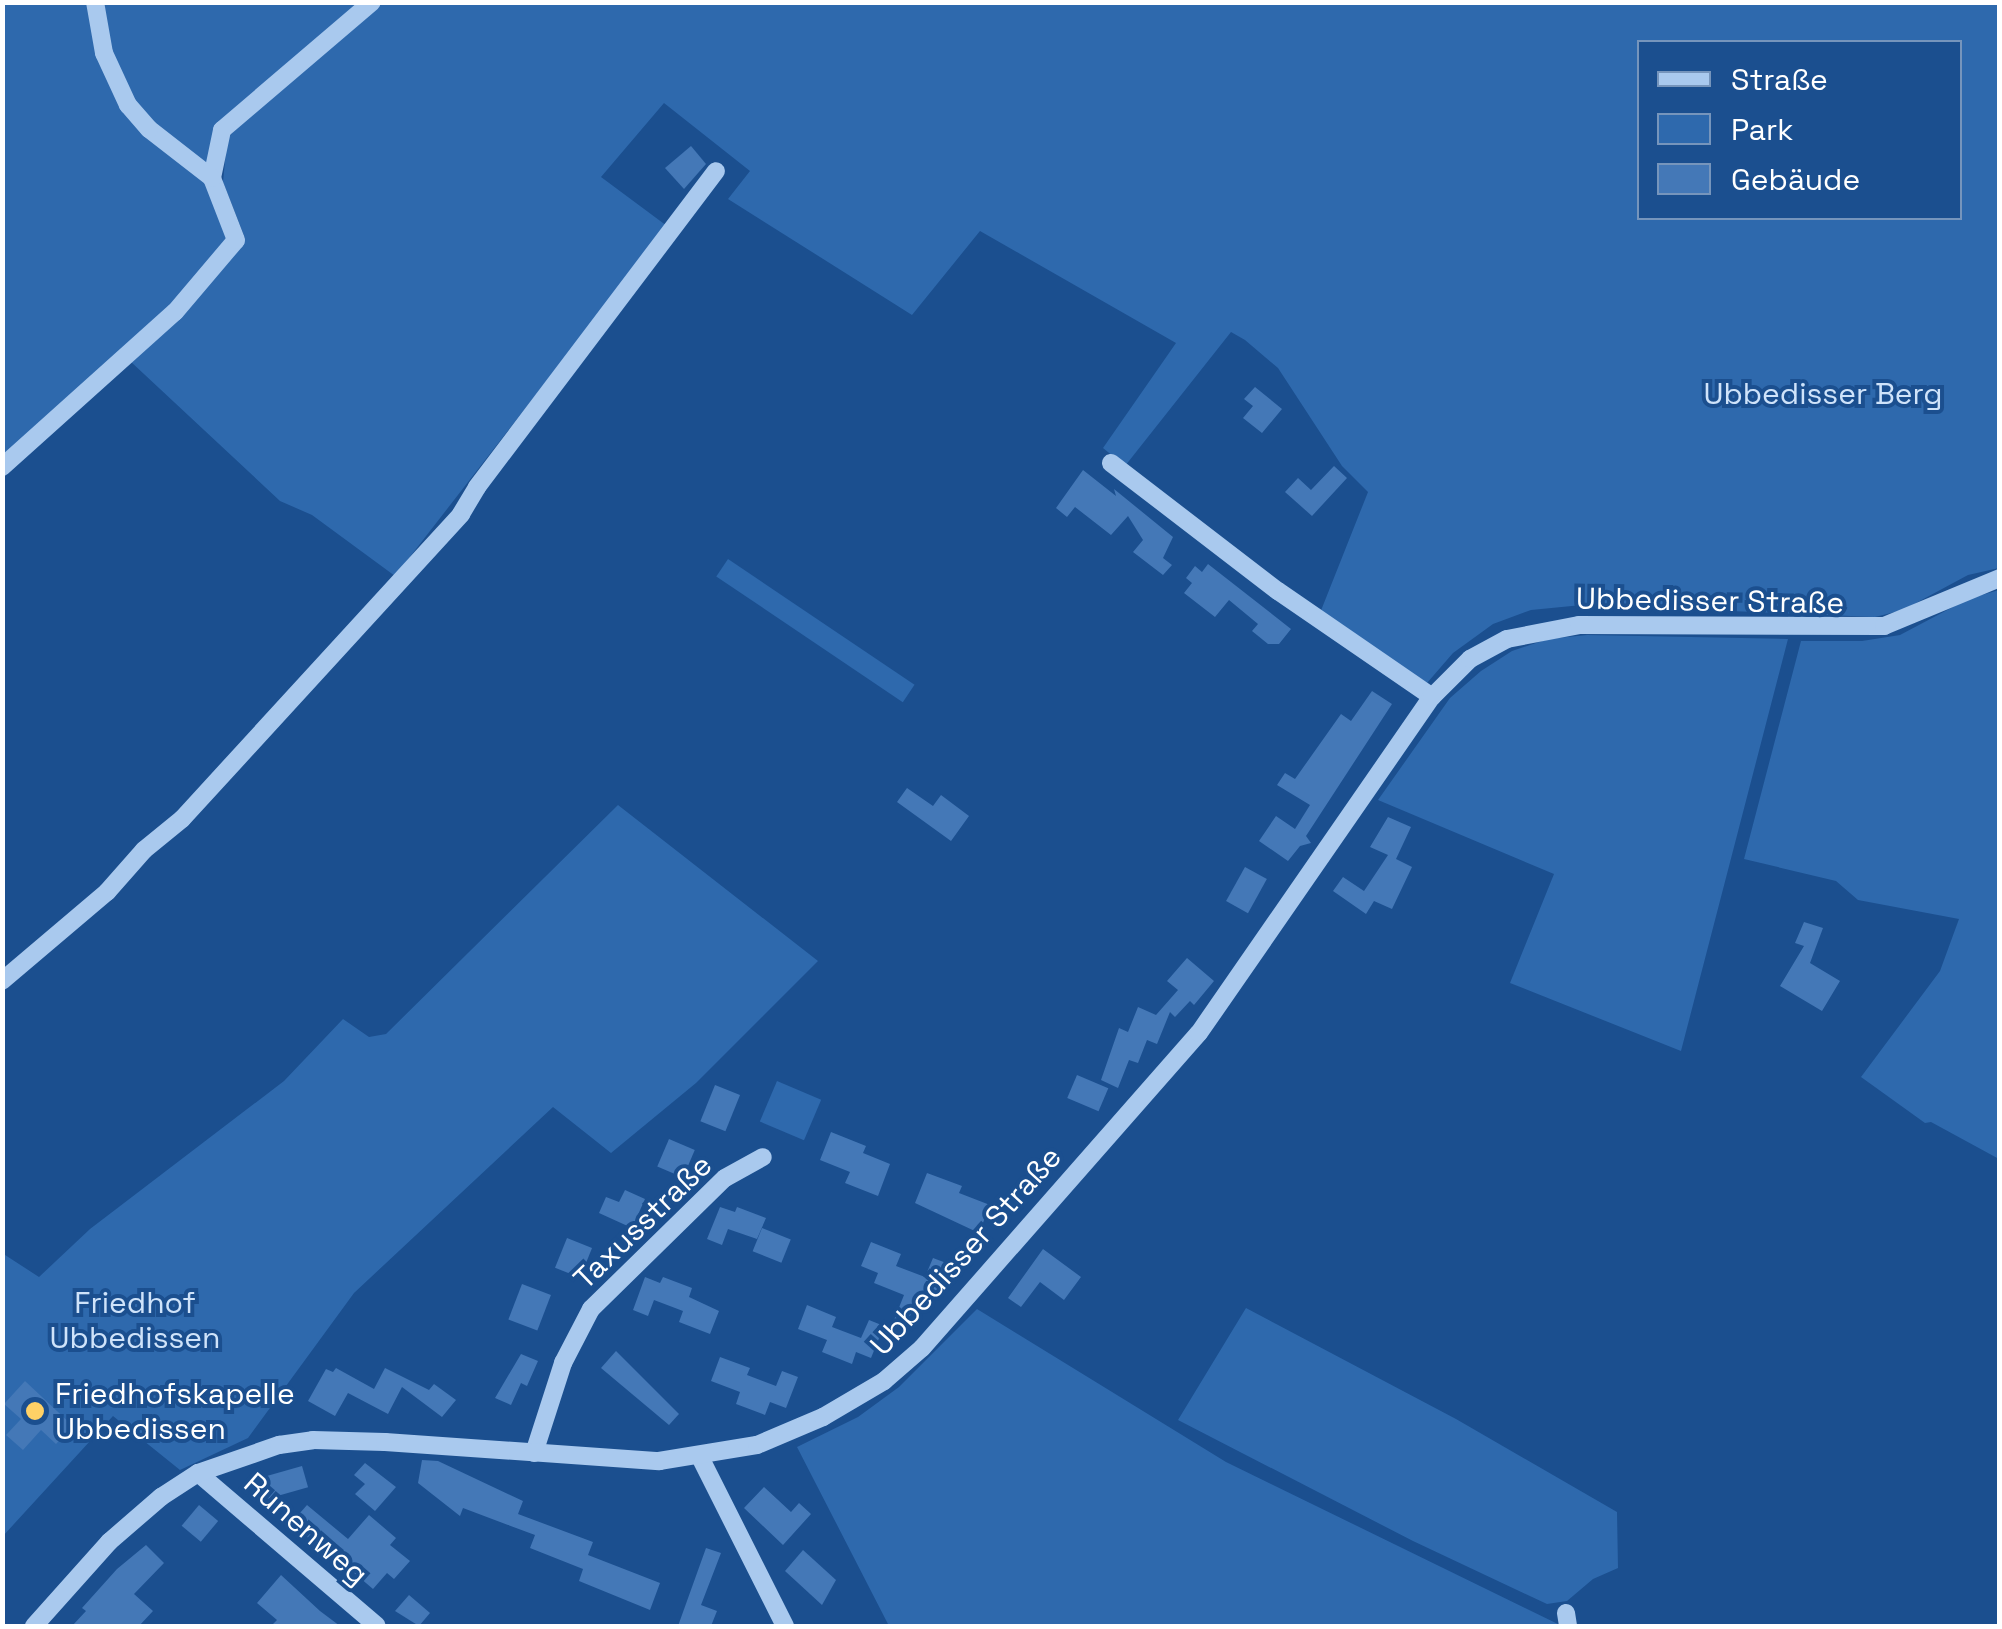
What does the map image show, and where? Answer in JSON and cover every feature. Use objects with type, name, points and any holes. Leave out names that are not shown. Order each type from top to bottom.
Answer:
[{"type":"street","points":[[2,468],[175,312],[236,240],[212,178],[149,129],[128,105],[104,53],[95,2]]},
{"type":"street","points":[[212,178],[222,130],[372,2]]},
{"type":"street","points":[[2,981],[107,892],[144,850],[182,820],[462,514],[476,488],[716,171]]},
{"type":"street","points":[[1111,463],[1278,591],[1432,698]]},
{"type":"street","name":"Ubbedisser Straße","points":[[34,1626],[105,1538],[198,1474],[279,1445],[314,1440],[616,1460],[700,1458],[756,1445],[822,1417],[884,1380],[922,1348],[1220,1007],[1432,698],[1470,659],[1491,646],[1542,629],[1676,625],[1859,630],[1906,620],[1958,592],[2000,578]]},
{"type":"street","name":"Taxusstraße","points":[[534,1453],[563,1363],[590,1309],[724,1178],[762,1157]]},
{"type":"street","points":[[700,1458],[786,1626]]},
{"type":"street","name":"Runenweg","points":[[198,1474],[377,1626]]},
{"type":"green space","points":[[3,3],[365,3],[217,128],[207,166],[229,238],[170,308],[3,460]]},
{"type":"green space","name":"Ubbedisser Berg","points":[[383,3],[1999,3],[1999,568],[1968,575],[1903,610],[1875,617],[1582,605],[1531,610],[1493,624],[1453,653],[1427,683],[1320,613],[1368,492],[1342,466],[1278,368],[1245,340],[1231,332],[1125,466],[1103,448],[1176,343],[980,231],[912,315],[728,199],[750,171],[664,103],[601,177],[667,226],[395,576],[312,515],[280,501],[130,361],[178,317],[245,238],[223,182],[227,140],[278,87]]},
{"type":"green space","points":[[728,559],[915,685],[903,702],[716,576]]},
{"type":"green space","points":[[1999,590],[1999,1159],[1931,1122],[1925,1123],[1861,1077],[1940,971],[1959,919],[1858,900],[1836,881],[1744,859],[1801,641],[1862,641],[1900,635],[1968,599]]},
{"type":"green space","points":[[1587,635],[1788,639],[1681,1051],[1510,983],[1554,874],[1378,800],[1450,698],[1481,671],[1512,651],[1548,639]]},
{"type":"green space","name":"Friedhof Ubbedissen","points":[[618,805],[818,961],[696,1083],[611,1153],[553,1107],[354,1293],[248,1438],[180,1470],[113,1416],[3,1536],[2,1253],[39,1277],[90,1229],[284,1081],[343,1019],[369,1037],[386,1034]]},
{"type":"green space","points":[[777,1081],[821,1100],[804,1140],[760,1122]]},
{"type":"green space","points":[[1246,1308],[1456,1419],[1617,1512],[1618,1568],[1593,1579],[1567,1601],[1547,1604],[1413,1541],[1178,1420]]},
{"type":"green space","points":[[977,1309],[1226,1462],[1562,1626],[889,1626],[797,1447],[858,1417],[899,1387]]},
{"type":"building","points":[[691,146],[706,164],[684,189],[665,168]]},
{"type":"building","points":[[1255,387],[1282,409],[1262,433],[1243,418],[1253,406],[1244,399]]},
{"type":"building","points":[[1334,466],[1347,478],[1312,516],[1285,492],[1298,478],[1311,490]]},
{"type":"building","points":[[1083,470],[1116,496],[1114,489],[1173,537],[1163,558],[1172,565],[1163,575],[1133,552],[1143,540],[1128,516],[1111,535],[1075,507],[1067,517],[1056,508]]},
{"type":"building","points":[[1208,564],[1291,629],[1279,644],[1268,644],[1252,631],[1258,624],[1229,600],[1215,617],[1184,593],[1192,583],[1186,578],[1195,566],[1202,572]]},
{"type":"building","points":[[1372,691],[1392,704],[1306,836],[1311,843],[1300,846],[1288,861],[1259,841],[1276,816],[1295,829],[1310,805],[1277,785],[1285,773],[1295,779],[1341,714],[1351,721]]},
{"type":"building","points":[[907,788],[933,806],[941,795],[969,816],[951,841],[897,802]]},
{"type":"building","points":[[1388,817],[1411,827],[1396,859],[1412,867],[1392,909],[1374,901],[1366,914],[1333,891],[1343,877],[1364,891],[1388,855],[1370,847]]},
{"type":"building","points":[[1245,867],[1267,879],[1248,913],[1226,901]]},
{"type":"building","points":[[1804,922],[1823,928],[1810,963],[1840,981],[1822,1011],[1780,986],[1804,946],[1795,943]]},
{"type":"building","points":[[1187,958],[1214,981],[1194,1005],[1190,1001],[1175,1017],[1170,1012],[1157,1044],[1147,1040],[1138,1063],[1129,1060],[1118,1088],[1101,1080],[1119,1028],[1128,1032],[1138,1007],[1156,1015],[1178,990],[1167,981]]},
{"type":"building","points":[[1077,1075],[1108,1088],[1099,1111],[1067,1098]]},
{"type":"building","points":[[715,1085],[740,1095],[725,1131],[700,1121]]},
{"type":"building","points":[[831,1132],[866,1146],[863,1153],[890,1164],[878,1196],[845,1183],[850,1172],[820,1160]]},
{"type":"building","points":[[669,1139],[695,1150],[683,1178],[657,1167]]},
{"type":"building","points":[[927,1173],[962,1186],[959,1193],[990,1205],[979,1233],[915,1203]]},
{"type":"building","points":[[625,1190],[645,1199],[632,1228],[599,1213],[606,1197],[619,1202]]},
{"type":"building","points":[[720,1207],[735,1212],[737,1207],[766,1218],[757,1239],[728,1229],[722,1245],[707,1239]]},
{"type":"building","points":[[762,1228],[791,1240],[781,1263],[753,1251]]},
{"type":"building","points":[[567,1238],[592,1248],[580,1278],[555,1268]]},
{"type":"building","points":[[871,1242],[901,1254],[896,1266],[925,1277],[933,1258],[949,1264],[936,1297],[920,1291],[904,1331],[892,1325],[904,1295],[874,1283],[878,1273],[861,1266]]},
{"type":"building","points":[[1043,1249],[1081,1277],[1064,1300],[1040,1282],[1021,1307],[1008,1298]]},
{"type":"building","points":[[645,1277],[660,1283],[663,1277],[692,1288],[689,1297],[719,1311],[710,1334],[679,1322],[683,1311],[654,1300],[648,1316],[633,1310]]},
{"type":"building","points":[[522,1284],[551,1295],[537,1331],[508,1319]]},
{"type":"building","points":[[807,1305],[836,1317],[832,1327],[861,1338],[869,1320],[884,1326],[871,1358],[856,1352],[852,1364],[822,1352],[827,1340],[798,1329]]},
{"type":"building","points":[[616,1351],[679,1414],[669,1425],[601,1368]]},
{"type":"building","points":[[521,1354],[538,1361],[527,1386],[521,1383],[511,1405],[495,1398]]},
{"type":"building","points":[[720,1357],[750,1368],[747,1375],[776,1386],[782,1371],[798,1377],[786,1408],[770,1402],[765,1415],[736,1404],[740,1392],[711,1381]]},
{"type":"building","points":[[336,1368],[374,1389],[385,1368],[429,1390],[434,1384],[456,1400],[442,1417],[402,1387],[388,1414],[348,1393],[335,1416],[308,1401],[326,1369],[333,1372]]},
{"type":"building","name":"Friedhofskapelle Ubbedissen","points":[[25,1381],[73,1426],[56,1444],[41,1430],[23,1450],[6,1435],[21,1419],[4,1404]]},
{"type":"building","points":[[422,1460],[438,1461],[523,1501],[518,1514],[593,1542],[588,1555],[660,1583],[650,1610],[579,1581],[583,1569],[530,1548],[535,1535],[463,1508],[460,1516],[418,1483]]},
{"type":"building","points":[[365,1463],[396,1487],[375,1511],[355,1494],[365,1484],[354,1475]]},
{"type":"building","points":[[302,1466],[308,1487],[267,1499],[261,1478]]},
{"type":"building","points":[[764,1487],[791,1512],[799,1503],[811,1514],[783,1545],[744,1508]]},
{"type":"building","points":[[199,1505],[218,1521],[201,1542],[182,1526]]},
{"type":"building","points":[[307,1505],[348,1539],[369,1515],[396,1538],[390,1545],[410,1561],[394,1579],[387,1573],[373,1589],[346,1566],[342,1571],[292,1522]]},
{"type":"building","points":[[146,1545],[164,1563],[134,1594],[153,1611],[139,1626],[72,1626],[86,1611],[82,1608],[117,1569]]},
{"type":"building","points":[[706,1548],[721,1553],[701,1605],[717,1611],[711,1626],[678,1626]]},
{"type":"building","points":[[803,1550],[836,1580],[822,1605],[785,1571]]},
{"type":"building","points":[[281,1575],[340,1626],[271,1626],[277,1620],[257,1603]]},
{"type":"building","points":[[409,1595],[430,1613],[419,1626],[395,1611]]},
{"type":"place","name":"Friedhofskapelle Ubbedissen","points":[[35,1411]]}]
